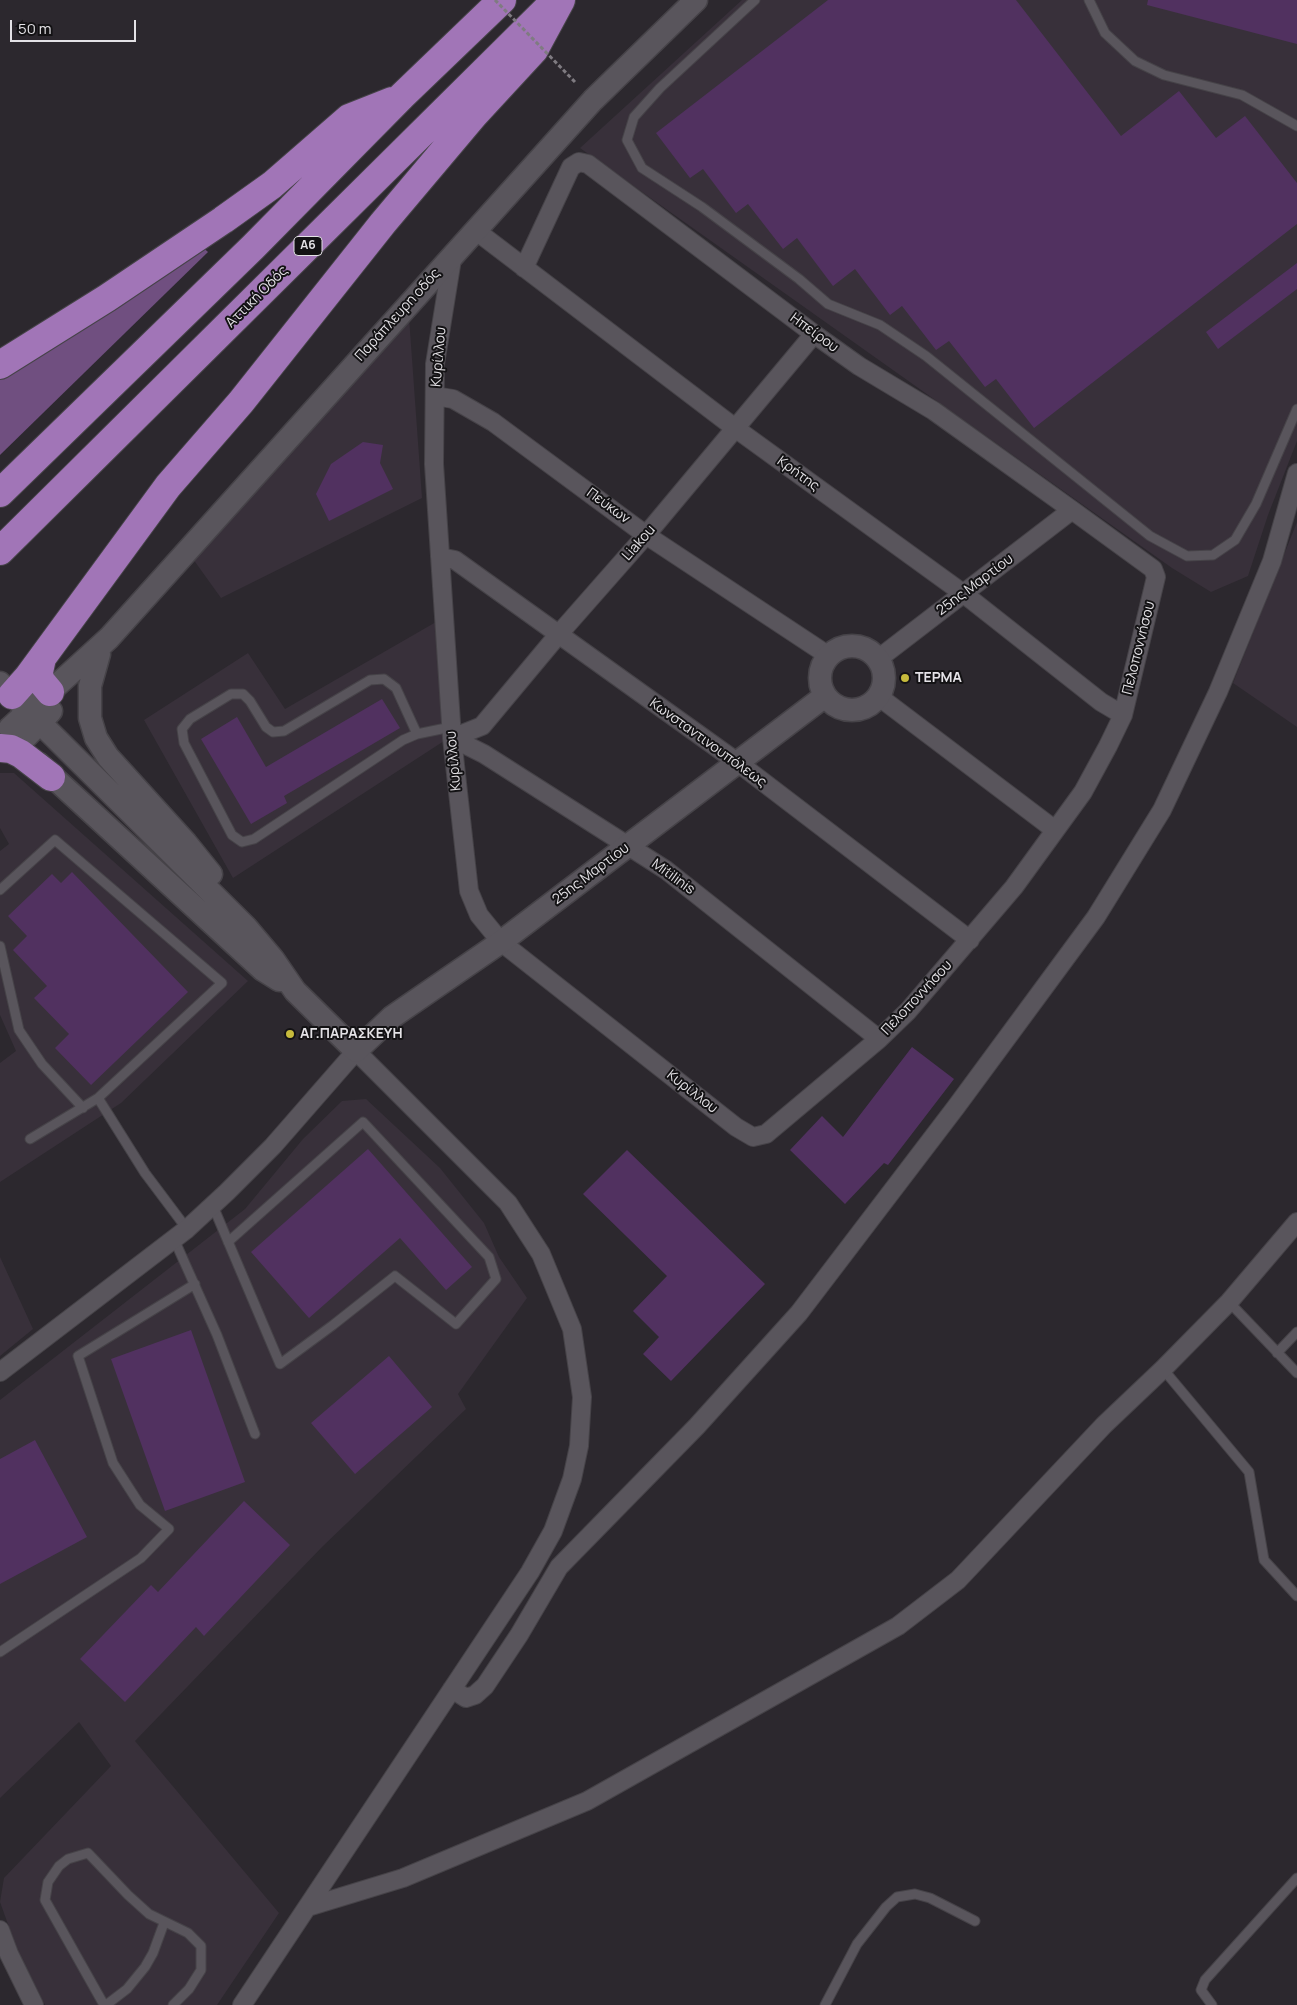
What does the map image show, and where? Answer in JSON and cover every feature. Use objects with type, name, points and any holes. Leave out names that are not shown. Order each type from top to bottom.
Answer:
[{"type":"highway","points":[[0,494],[253,248],[402,96],[502,0]]},
{"type":"highway","name":"Αττική Οδός","points":[[0,551],[556,0]]},
{"type":"highway","points":[[51,777],[21,754],[13,717],[42,658],[168,486],[251,389],[389,216],[474,115],[534,50],[561,0]]},
{"type":"highway","points":[[0,365],[107,298],[223,220],[272,185],[349,118],[402,96]]},
{"type":"highway","points":[[42,658],[39,672],[40,680],[50,692]]},
{"type":"street","name":"Παράπλευρη οδός","points":[[13,717],[81,680],[104,646],[454,253],[593,100],[696,0]]},
{"type":"street","name":"Ηπείρου","points":[[524,268],[571,167],[579,162],[588,164],[814,334],[859,366],[934,410],[1152,568]]},
{"type":"street","name":"Κρήτης","points":[[475,230],[735,428],[964,594],[1101,702],[1123,714]]},
{"type":"street","name":"Κυρίλλου","points":[[454,253],[435,364],[435,477],[452,733],[468,891],[479,915],[501,942],[736,1127],[753,1136]]},
{"type":"street","name":"Liakou","points":[[452,733],[482,726],[558,635],[646,535],[814,334]]},
{"type":"street","name":"Πεύκων","points":[[435,396],[453,399],[493,422],[646,535],[829,656]]},
{"type":"street","points":[[452,1689],[466,1698],[475,1695],[485,1686],[519,1635],[559,1567],[697,1426],[799,1313],[956,1107],[1096,917],[1162,810],[1218,692],[1272,561],[1297,473]]},
{"type":"street","name":"25ης Μαρτίου","points":[[878,659],[1072,510]]},
{"type":"street","name":"Κωνσταντινουπόλεως","points":[[440,557],[455,560],[737,762],[970,940]]},
{"type":"street","name":"Πελοποννήσου","points":[[753,1136],[766,1134],[879,1039],[908,1011],[1014,887],[1082,792],[1108,746],[1123,714],[1156,577],[1152,568]]},
{"type":"street","name":"Παράπλευρη οδός","points":[[13,717],[50,692],[104,646]]},
{"type":"street","points":[[104,646],[90,686],[90,718],[96,738],[108,757],[186,843],[213,878],[246,927],[273,959],[295,991],[508,1203],[541,1254],[572,1329],[582,1397],[579,1446],[569,1488],[554,1531],[530,1572],[242,2005]]},
{"type":"street","points":[[854,646],[868,650],[878,659],[883,671],[883,684],[878,696],[867,706],[852,710],[837,706],[825,696],[820,683],[821,668],[829,656],[840,648],[854,646]]},
{"type":"street","name":"25ης Μαρτίου","points":[[356,1051],[392,1017],[501,942],[825,696]]},
{"type":"street","points":[[878,696],[1055,830]]},
{"type":"street","points":[[13,717],[246,927]]},
{"type":"street","name":"Mitilinis","points":[[452,733],[666,870],[879,1039]]},
{"type":"street","points":[[51,777],[263,970],[295,991]]},
{"type":"street","points":[[0,1372],[180,1234],[213,1206],[273,1146],[356,1051]]},
{"type":"street","points":[[308,1907],[404,1878],[587,1801],[898,1626],[958,1580],[1104,1425],[1230,1302],[1297,1222]]},
{"type":"street","points":[[0,1930],[9,1954],[34,2005]]},
{"type":"lane","points":[[755,0],[660,88],[634,117],[627,140],[642,168],[702,207],[800,279],[828,304],[880,325],[926,356],[1150,536],[1187,556],[1213,555],[1235,540],[1256,504],[1297,409]]},
{"type":"lane","points":[[1089,0],[1105,33],[1135,61],[1164,75],[1242,94],[1297,126]]},
{"type":"lane","points":[[417,734],[396,688],[384,679],[370,680],[284,731],[273,732],[266,726],[250,701],[243,694],[231,694],[190,719],[182,729],[184,743],[232,835],[242,842],[254,839],[403,740],[417,734],[452,733]]},
{"type":"lane","points":[[0,890],[54,840],[222,983],[98,1098],[30,1140]]},
{"type":"lane","points":[[0,946],[19,1030],[42,1064],[83,1108]]},
{"type":"lane","points":[[98,1098],[145,1173],[180,1234],[195,1284],[255,1434]]},
{"type":"lane","points":[[213,1206],[228,1242],[280,1364],[395,1276],[456,1324],[496,1279],[489,1257],[363,1122],[228,1242]]},
{"type":"lane","points":[[0,1652],[141,1558],[169,1529],[140,1505],[112,1463],[78,1356],[195,1284]]},
{"type":"lane","points":[[1230,1302],[1297,1373]]},
{"type":"lane","points":[[1277,1353],[1297,1332]]},
{"type":"lane","points":[[1163,1369],[1249,1472],[1264,1560],[1297,1596]]},
{"type":"lane","points":[[164,1923],[156,1946],[145,1967],[127,1989],[105,2005],[45,1900],[48,1882],[53,1873],[68,1859],[88,1853],[149,1914],[164,1923],[188,1933],[202,1946],[201,1970],[189,1989],[173,2005]]},
{"type":"lane","points":[[1212,2005],[1201,1990],[1205,1980],[1297,1878]]},
{"type":"lane","points":[[826,2005],[857,1944],[886,1907],[897,1897],[915,1894],[930,1898],[975,1921]]},
{"type":"path","points":[[495,0],[576,83]]},
{"type":"shaded area","points":[[742,0],[1297,0],[1297,441],[1268,515],[1248,576],[1211,592],[1172,568],[580,148]]},
{"type":"shaded area","points":[[199,244],[208,252],[0,455],[0,373]]},
{"type":"shaded area","points":[[409,317],[422,498],[221,598],[193,559]]},
{"type":"shaded area","points":[[1297,522],[1297,727],[1233,683]]},
{"type":"shaded area","points":[[436,622],[444,741],[233,878],[144,720],[248,653],[285,709]]},
{"type":"shaded area","points":[[0,773],[14,773],[248,981],[121,1103],[0,1182],[0,1063],[16,1051],[0,1015],[0,851],[9,844],[0,828]]},
{"type":"shaded area","points":[[366,1099],[440,1168],[484,1223],[499,1257],[527,1298],[458,1394],[466,1409],[323,1546],[135,1741],[279,1913],[217,2005],[45,2005],[18,1952],[0,1902],[4,1878],[111,1766],[79,1722],[0,1798],[0,1400],[245,1209],[303,1139],[342,1101]]},
{"type":"shaded area","points":[[0,1257],[33,1329],[0,1356]]},
{"type":"building","points":[[828,0],[1016,0],[1121,136],[1179,91],[1216,138],[1245,116],[1297,183],[1297,224],[1034,428],[996,379],[985,387],[949,341],[936,350],[902,306],[890,315],[855,269],[833,286],[797,238],[783,249],[748,204],[736,213],[703,169],[690,178],[656,133]]},
{"type":"building","points":[[1148,0],[1297,0],[1297,44],[1147,5]]},
{"type":"building","points":[[1297,263],[1297,289],[1218,349],[1206,332]]},
{"type":"building","points":[[363,442],[383,445],[380,463],[393,489],[329,521],[316,494],[331,464]]},
{"type":"building","points":[[382,699],[400,728],[284,796],[287,803],[251,824],[201,739],[237,717],[266,767]]},
{"type":"building","points":[[72,872],[188,992],[91,1085],[55,1048],[69,1034],[34,998],[47,986],[13,950],[27,936],[8,916],[52,874],[61,883]]},
{"type":"building","points":[[912,1047],[954,1079],[888,1165],[884,1163],[845,1204],[790,1150],[822,1116],[843,1137]]},
{"type":"building","points":[[368,1149],[472,1267],[446,1290],[400,1238],[309,1318],[251,1252]]},
{"type":"building","points":[[627,1150],[765,1284],[671,1381],[643,1354],[659,1337],[633,1311],[667,1276],[583,1194]]},
{"type":"building","points":[[191,1330],[245,1482],[165,1511],[111,1359]]},
{"type":"building","points":[[389,1356],[432,1407],[355,1474],[311,1423]]},
{"type":"building","points":[[35,1440],[87,1537],[0,1584],[0,1459]]},
{"type":"building","points":[[244,1501],[290,1545],[204,1636],[196,1627],[125,1702],[80,1659],[151,1585],[158,1592]]},
{"type":"place","name":"ΤΕΡΜΑ","points":[[905,678]]},
{"type":"place","name":"ΑΓ.ΠΑΡΑΣΚΕΥΗ","points":[[290,1034]]}]
